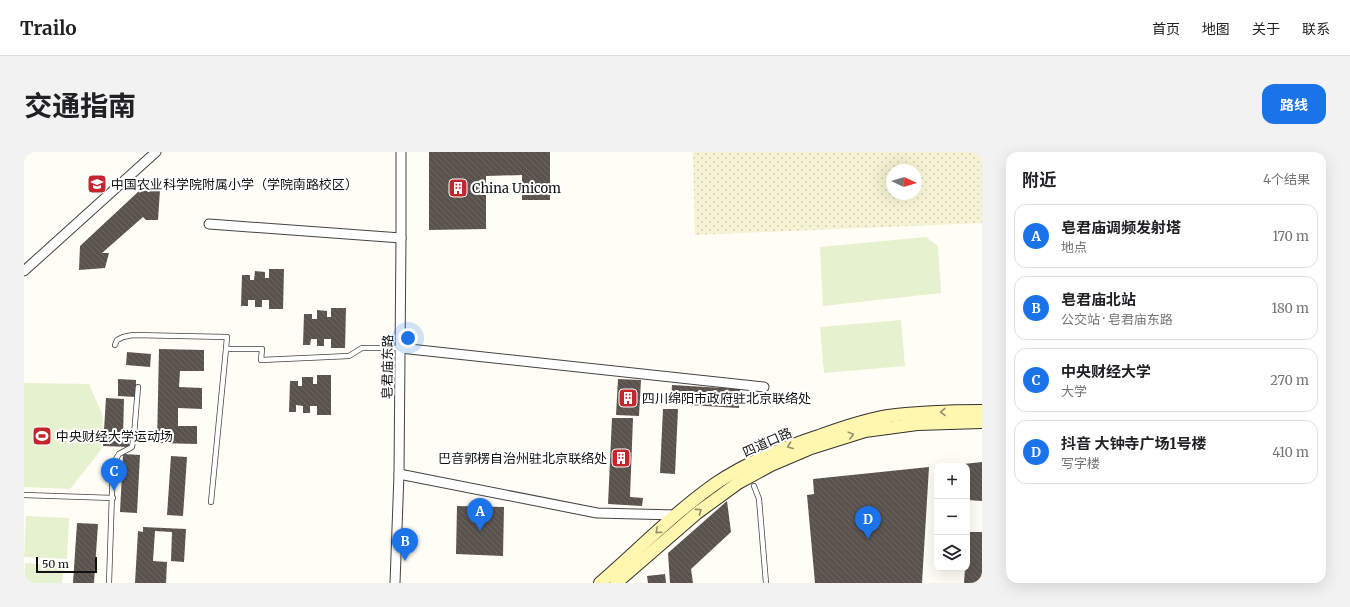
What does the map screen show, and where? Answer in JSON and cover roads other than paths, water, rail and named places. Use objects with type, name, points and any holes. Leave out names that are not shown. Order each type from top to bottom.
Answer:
[{"type":"street","points":[[24,271],[156,152]]},
{"type":"street","name":"皂君庙东路","points":[[395,583],[399,474],[401,152]]},
{"type":"street","points":[[209,224],[401,238]]},
{"type":"street","points":[[400,348],[764,387]]},
{"type":"street","name":"四道口路","points":[[600,583],[676,515],[714,485],[757,460],[779,450],[849,425],[887,416],[918,413],[982,411]]},
{"type":"street","name":"四道口路","points":[[616,583],[687,521],[722,493],[777,462],[811,448],[865,431],[917,424],[982,422]]},
{"type":"street","points":[[399,474],[597,514],[676,515]]},
{"type":"lane","points":[[116,345],[117,340],[132,335],[227,337],[211,502]]},
{"type":"lane","points":[[226,349],[262,349],[261,360],[349,356],[362,348],[400,348]]},
{"type":"lane","points":[[109,583],[113,464],[119,454],[132,447],[138,387]]},
{"type":"lane","points":[[754,486],[759,499],[766,583]]},
{"type":"lane","points":[[24,495],[113,498]]},
{"type":"place","name":"中国农业科学院附属小学（学院南路校区）","points":[[97,184]]},
{"type":"place","name":"China Unicom","points":[[458,188]]},
{"type":"place","name":"四川绵阳市政府驻北京联络处","points":[[628,398]]},
{"type":"place","name":"中央财经大学运动场","points":[[42,436]]},
{"type":"place","name":"巴音郭楞自治州驻北京联络处","points":[[621,458]]},
{"type":"place","name":"中央财经大学","points":[[114,491]]},
{"type":"place","name":"皂君庙调频发射塔","points":[[480,531]]},
{"type":"place","name":"抖音 大钟寺广场1号楼","points":[[868,539]]},
{"type":"place","name":"皂君庙北站","points":[[405,561]]}]
